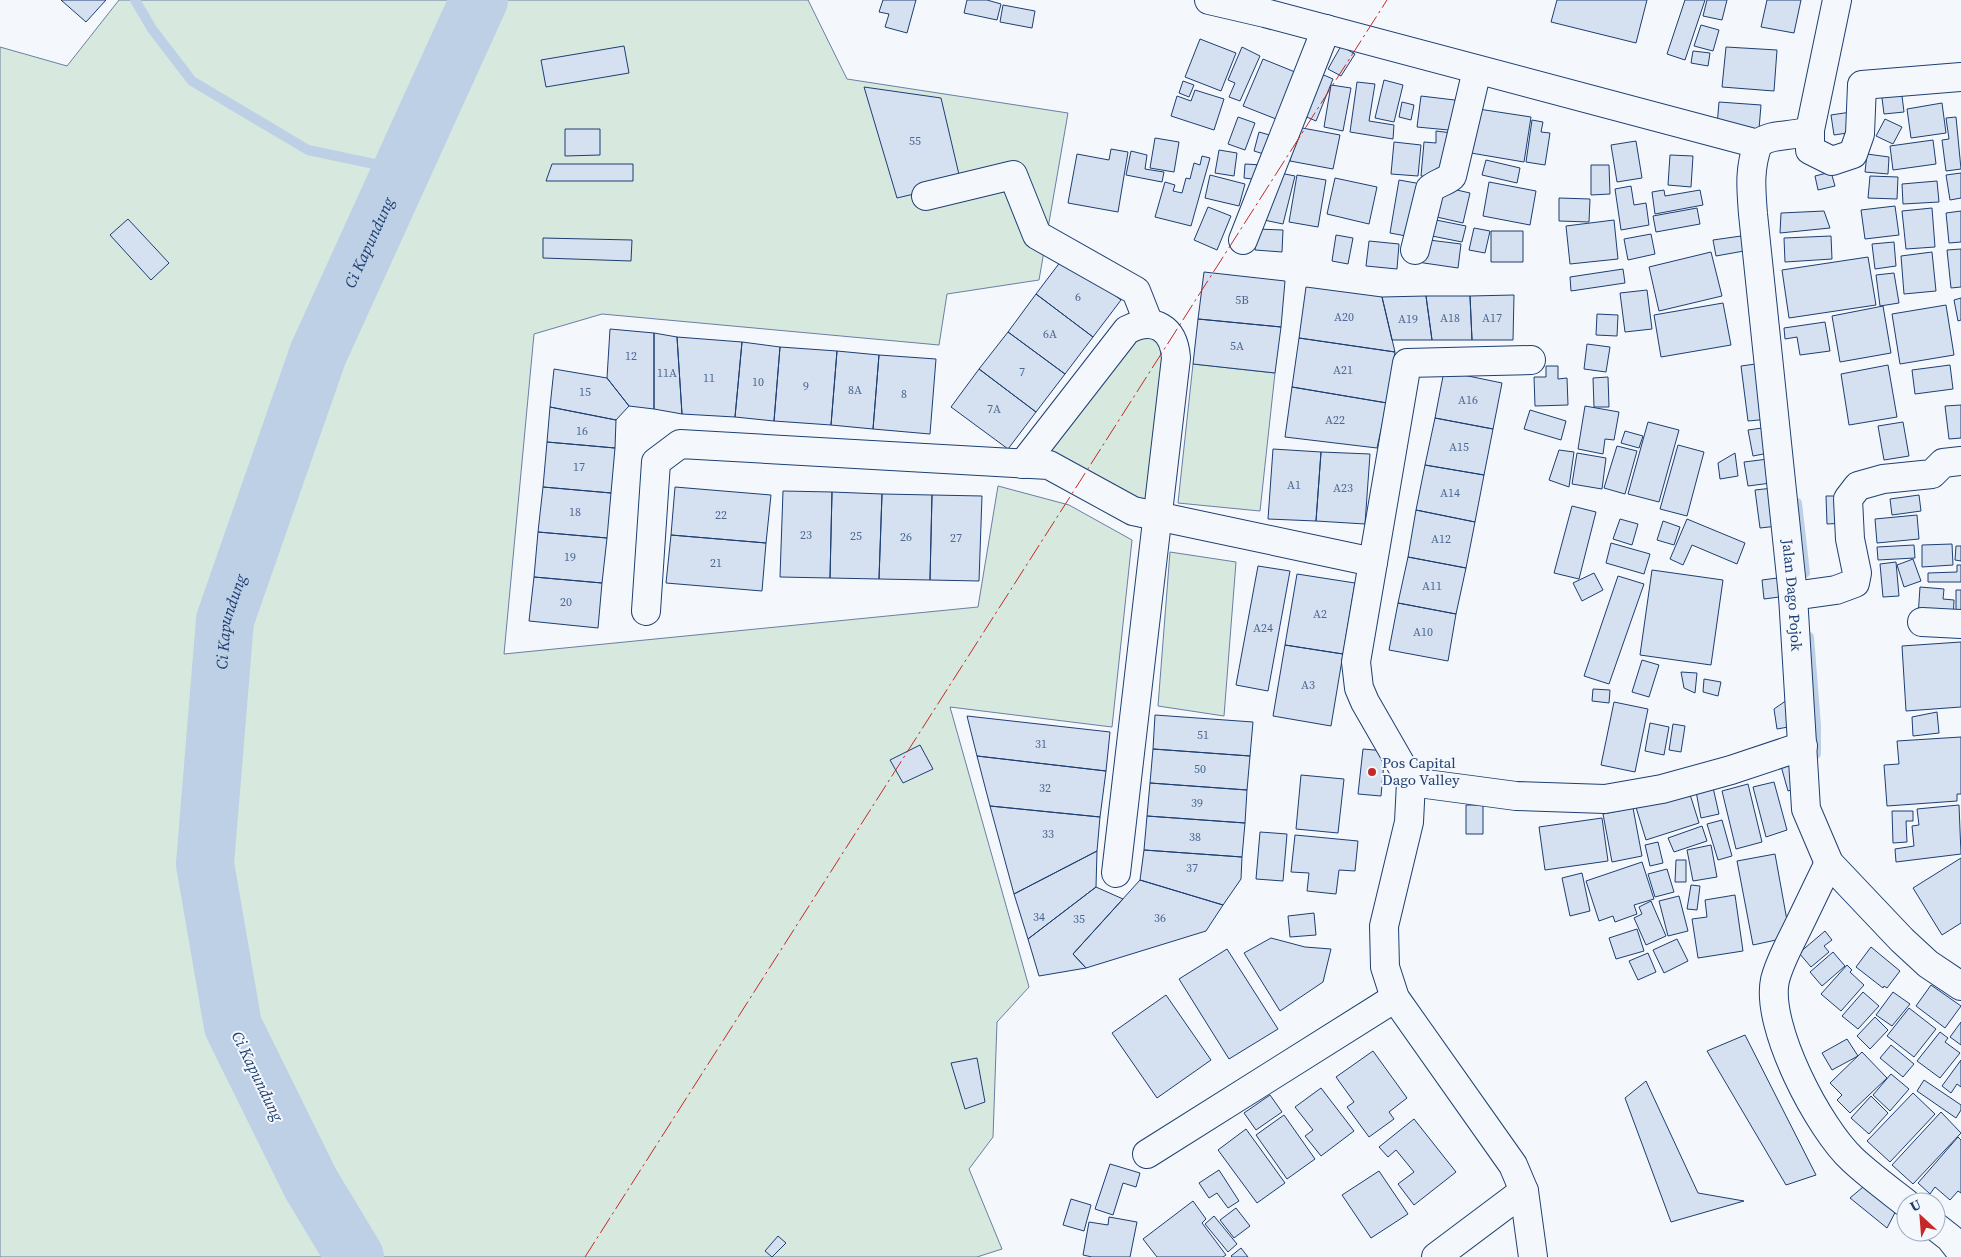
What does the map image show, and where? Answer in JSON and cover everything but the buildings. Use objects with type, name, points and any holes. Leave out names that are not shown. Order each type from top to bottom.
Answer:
[{"type":"street","points":[[1209,0],[1326,29],[1477,70],[1762,140],[1805,133]]},
{"type":"street","points":[[1837,0],[1805,133],[1810,150],[1832,161],[1853,154],[1860,134],[1862,84],[1961,77]]},
{"type":"street","points":[[1242,240],[1326,29]]},
{"type":"street","points":[[1415,250],[1430,189],[1435,184],[1445,182],[1452,176],[1477,70]]},
{"type":"street","name":"Jalan Dago Pojok","points":[[1762,140],[1752,161],[1753,214],[1793,596],[1806,809],[1829,863],[1902,940],[1928,964],[1961,986]]},
{"type":"street","points":[[926,196],[1013,175],[1037,235],[1136,291],[1149,324]]},
{"type":"street","points":[[1024,464],[1127,330],[1137,325],[1149,324],[1160,327],[1169,334],[1175,344],[1176,358],[1159,518],[1116,873]]},
{"type":"street","points":[[1531,360],[1407,363],[1356,662],[1357,676],[1364,702],[1411,782],[1409,822],[1384,926],[1385,967],[1395,998],[1513,1164],[1524,1191],[1533,1257]]},
{"type":"street","points":[[646,611],[656,462],[680,444],[1049,465],[1134,511],[1159,518],[1373,562]]},
{"type":"street","points":[[1793,596],[1836,590],[1855,584],[1856,572],[1850,539],[1848,499],[1858,486],[1883,479],[1932,474],[1943,463],[1961,461]]},
{"type":"street","points":[[1922,622],[1961,624]]},
{"type":"street","points":[[1411,782],[1516,796],[1605,799],[1662,789],[1714,775],[1803,746]]},
{"type":"street","points":[[1829,863],[1782,962],[1775,981],[1774,1003],[1782,1036],[1800,1082],[1833,1138],[1852,1160],[1896,1195]]},
{"type":"street","points":[[1147,1154],[1395,998]]},
{"type":"street","points":[[1436,1257],[1524,1191]]},
{"type":"street","points":[[1946,1235],[1961,1252]]},
{"type":"shaded area","points":[[119,0],[808,0],[847,79],[1068,113],[1039,280],[947,294],[939,345],[602,314],[534,334],[504,654],[978,607],[998,486],[1069,505],[1132,540],[1112,727],[950,707],[1029,987],[997,1022],[993,1137],[969,1169],[1002,1249],[977,1257],[0,1257],[0,47],[67,66]]},
{"type":"shaded area","points":[[1130,334],[1165,337],[1154,511],[1033,459]]},
{"type":"shaded area","points":[[1193,364],[1275,373],[1260,511],[1178,503]]},
{"type":"shaded area","points":[[1170,552],[1236,562],[1224,716],[1158,706]]},
{"type":"waterway","points":[[135,0],[152,29],[192,81],[308,150],[403,170]]},
{"type":"waterway","name":"Ci Kapundung","points":[[355,1257],[311,1184],[233,1026],[205,864],[225,620],[318,354],[479,0]]},
{"type":"waterway","points":[[1797,503],[1805,573]]},
{"type":"waterway","points":[[1809,637],[1816,726],[1816,754]]},
{"type":"power","points":[[585,1257],[1387,0]]},
{"type":"place","name":"Pos Capital Dago Valley","points":[[1372,772]]}]
